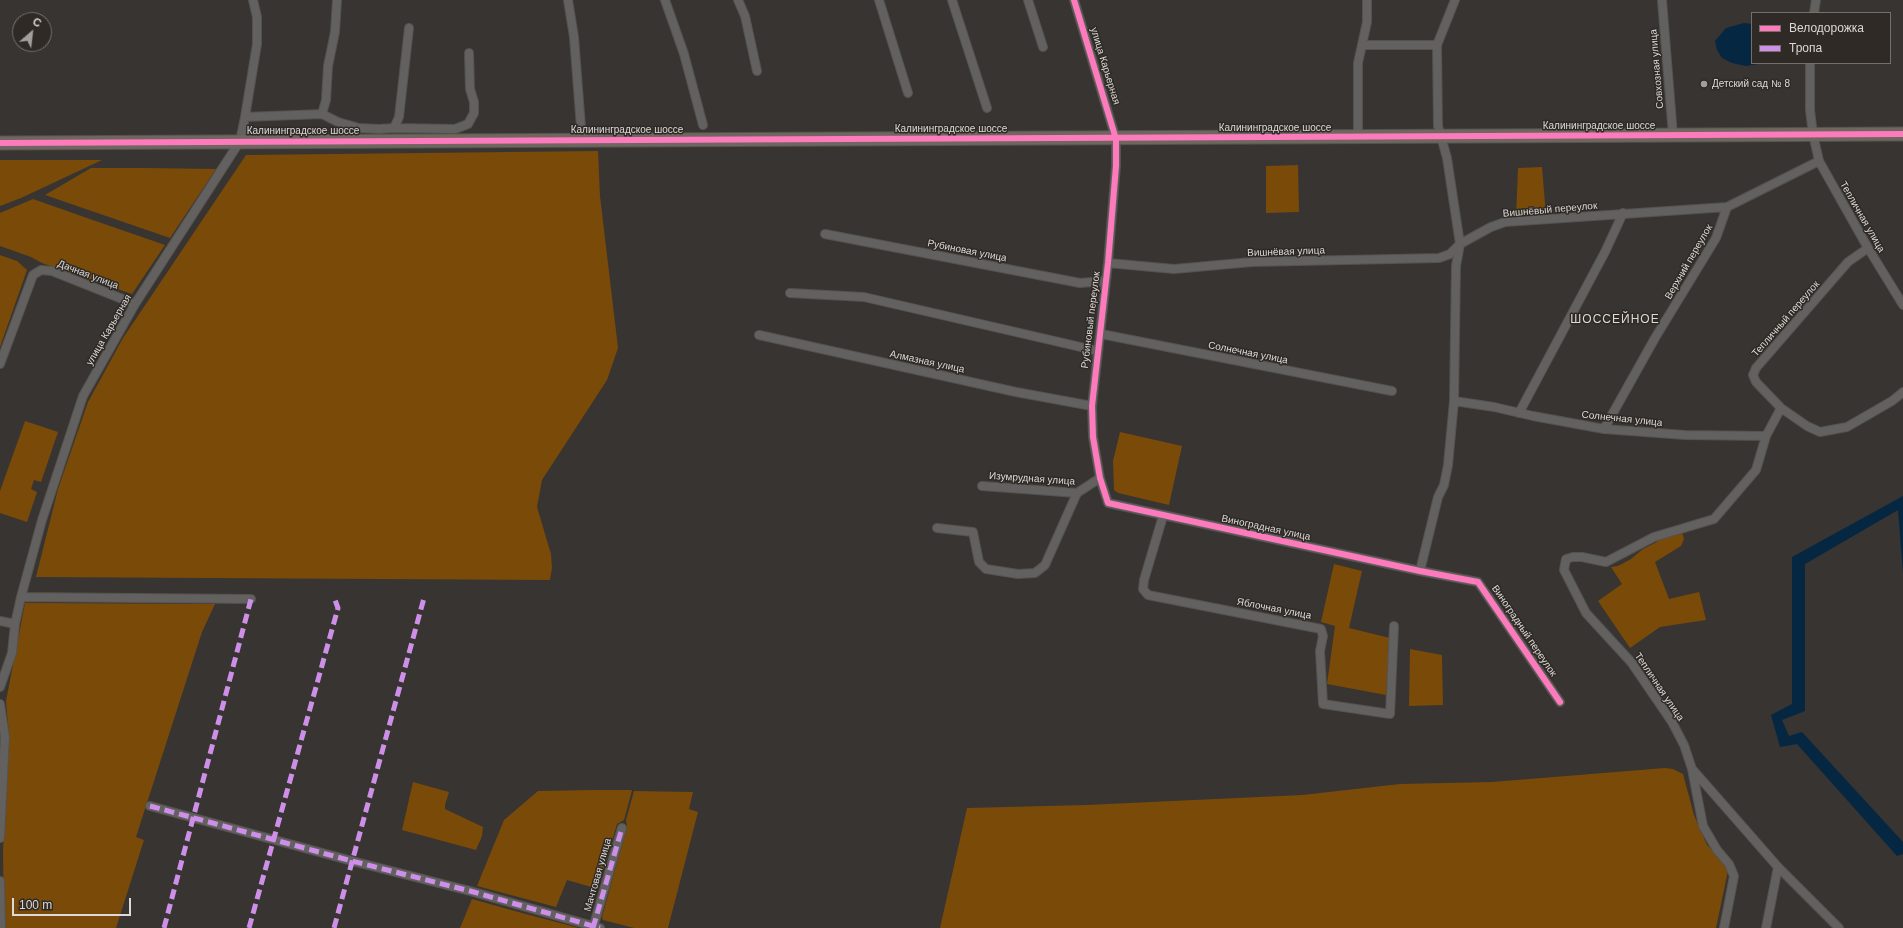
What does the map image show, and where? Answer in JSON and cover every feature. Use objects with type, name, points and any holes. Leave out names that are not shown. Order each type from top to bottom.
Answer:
[{"type":"main road","name":"Калининградское шоссе","points":[[0,143],[1116,139],[1903,134]]},
{"type":"street","name":"улица Карьерная","points":[[0,687],[12,653],[15,624],[21,597],[42,520],[83,396],[135,304],[240,141],[257,44],[257,17],[253,0]]},
{"type":"street","points":[[322,114],[326,100],[328,66],[335,32],[336,0]]},
{"type":"street","points":[[568,0],[574,37],[582,140]]},
{"type":"street","points":[[665,0],[684,54],[703,125]]},
{"type":"street","points":[[738,0],[745,16],[757,71]]},
{"type":"street","points":[[879,0],[908,93]]},
{"type":"street","points":[[952,0],[987,108]]},
{"type":"street","points":[[1028,0],[1043,47]]},
{"type":"street","name":"улица Карьерная","points":[[1074,0],[1116,139]]},
{"type":"street","points":[[1358,137],[1358,63],[1367,22],[1367,0]]},
{"type":"street","points":[[1420,572],[1438,497],[1444,485],[1448,465],[1454,402],[1456,266],[1460,244],[1446,158],[1438,126],[1437,45],[1455,0]]},
{"type":"street","name":"Совхозная улица","points":[[1662,0],[1673,135]]},
{"type":"street","points":[[1814,12],[1816,0]]},
{"type":"street","points":[[394,128],[399,117],[409,28]]},
{"type":"street","points":[[1363,44],[1437,45]]},
{"type":"street","points":[[245,117],[322,114],[338,122],[359,128],[455,129],[468,124],[474,114],[474,102],[470,89],[469,53]]},
{"type":"street","points":[[1810,64],[1810,110],[1813,134]]},
{"type":"street","name":"Тепличная улица","points":[[1813,134],[1819,161],[1868,248],[1903,305]]},
{"type":"street","name":"Рубиновый переулок","points":[[1108,503],[1100,478],[1093,437],[1092,406],[1108,263],[1116,166],[1116,139]]},
{"type":"street","points":[[1727,207],[1819,161]]},
{"type":"street","name":"Вишнёвый переулок","points":[[1460,244],[1491,227],[1505,222],[1727,207]]},
{"type":"street","name":"Верхний переулок","points":[[1604,429],[1655,338],[1716,238],[1727,207]]},
{"type":"street","points":[[1519,413],[1605,252],[1623,213]]},
{"type":"street","name":"Рубиновая улица","points":[[825,234],[1080,283],[1105,281]]},
{"type":"street","name":"Вишнёвая улица","points":[[1108,263],[1174,269],[1252,262],[1439,258],[1450,254],[1460,244]]},
{"type":"street","name":"Тепличный переулок","points":[[1781,408],[1756,382],[1753,375],[1756,368],[1848,262],[1868,248]]},
{"type":"street","name":"Дачная улица","points":[[0,364],[33,275],[40,270],[52,271],[135,304]]},
{"type":"street","points":[[790,293],[864,297],[1098,351]]},
{"type":"street","name":"Солнечная улица","points":[[1101,334],[1392,391]]},
{"type":"street","name":"Алмазная улица","points":[[759,335],[1016,392],[1092,406]]},
{"type":"street","points":[[1781,408],[1807,426],[1820,432],[1847,427],[1862,420],[1892,401],[1903,392]]},
{"type":"street","name":"Солнечная улица","points":[[1454,402],[1494,407],[1604,429],[1685,435],[1766,436]]},
{"type":"street","name":"Тепличная улица","points":[[1692,769],[1684,745],[1672,722],[1631,662],[1586,613],[1564,570],[1566,559],[1582,557],[1606,562],[1654,537],[1714,519],[1756,470],[1766,436],[1781,408]]},
{"type":"street","name":"Изумрудная улица","points":[[982,486],[1077,493],[1100,478]]},
{"type":"street","points":[[937,528],[974,532],[979,562],[986,569],[1018,574],[1035,573],[1045,565],[1077,493]]},
{"type":"street","name":"Виноградная улица","points":[[1108,503],[1420,572]]},
{"type":"street","name":"Яблочная улица","points":[[1163,516],[1144,580],[1143,589],[1148,595],[1321,629],[1323,636],[1320,651],[1323,704],[1390,714],[1394,626]]},
{"type":"street","name":"Виноградный переулок","points":[[1420,572],[1478,582],[1560,702]]},
{"type":"street","points":[[21,597],[251,600]]},
{"type":"street","points":[[0,620],[15,624]]},
{"type":"street","points":[[0,704],[5,737],[0,838]]},
{"type":"street","points":[[1692,769],[1778,867],[1839,928]]},
{"type":"street","points":[[1692,769],[1703,826],[1717,850],[1729,864],[1734,876],[1724,928]]},
{"type":"street","points":[[150,806],[345,859],[470,890],[596,927]]},
{"type":"street","name":"Мачтовая улица","points":[[596,927],[622,828]]},
{"type":"street","points":[[1766,928],[1778,867]]},
{"type":"street","points":[[0,881],[1,928]]},
{"type":"shaded area","points":[[598,151],[600,196],[618,348],[607,380],[542,480],[537,507],[551,554],[552,568],[550,580],[36,577],[58,489],[88,402],[123,338],[246,155]]},
{"type":"shaded area","points":[[0,160],[102,160],[21,198],[0,206]]},
{"type":"shaded area","points":[[1298,165],[1299,212],[1266,213],[1266,166]]},
{"type":"shaded area","points":[[1542,167],[1546,215],[1516,218],[1518,168]]},
{"type":"shaded area","points":[[91,168],[216,169],[170,238],[45,195]]},
{"type":"shaded area","points":[[33,199],[165,245],[132,294],[42,263],[31,257],[0,246],[0,213]]},
{"type":"shaded area","points":[[0,255],[17,261],[27,270],[0,347]]},
{"type":"shaded area","points":[[25,421],[58,432],[41,482],[34,480],[31,489],[37,492],[27,522],[0,513],[0,491]]},
{"type":"shaded area","points":[[1120,432],[1182,446],[1169,505],[1118,493],[1114,490],[1113,461]]},
{"type":"shaded area","points":[[1681,528],[1684,539],[1681,546],[1655,562],[1669,599],[1699,592],[1706,620],[1660,627],[1630,648],[1598,601],[1622,584],[1611,567],[1618,566],[1631,559],[1643,549],[1657,542],[1656,538]]},
{"type":"shaded area","points":[[1334,564],[1362,571],[1349,628],[1390,638],[1386,695],[1327,684],[1335,626],[1321,622]]},
{"type":"shaded area","points":[[25,603],[215,604],[202,632],[136,837],[144,840],[116,928],[4,928],[3,850],[9,735],[6,701]]},
{"type":"shaded area","points":[[1410,649],[1442,655],[1443,705],[1409,706]]},
{"type":"shaded area","points":[[1665,768],[1673,769],[1683,774],[1694,815],[1707,845],[1729,866],[1716,928],[940,928],[967,808],[1086,805],[1302,795],[1400,784],[1492,782]]},
{"type":"shaded area","points":[[413,782],[449,792],[445,809],[483,827],[482,836],[476,850],[402,830]]},
{"type":"shaded area","points":[[632,790],[624,820],[617,824],[598,889],[567,880],[556,907],[477,886],[504,820],[538,791]]},
{"type":"shaded area","points":[[634,791],[693,792],[689,809],[698,812],[668,928],[634,928],[603,920],[602,917],[627,827],[626,820]]},
{"type":"shaded area","points":[[472,899],[522,913],[579,928],[460,928]]},
{"type":"water","points":[[1744,23],[1751,24],[1751,64],[1758,64],[1746,66],[1732,63],[1722,58],[1717,50],[1715,41],[1726,28]]},
{"type":"water","points":[[1903,496],[1903,573],[1898,510],[1805,564],[1805,711],[1782,720],[1789,736],[1802,732],[1903,842],[1903,854],[1897,856],[1797,744],[1780,747],[1771,715],[1792,704],[1792,557]]},
{"type":"marked path","points":[[334,928],[424,598]]},
{"type":"marked path","points":[[164,928],[251,599]]},
{"type":"marked path","points":[[249,928],[338,608],[335,600]]},
{"type":"marked path","points":[[150,806],[352,861],[470,891],[600,928]]},
{"type":"marked path","points":[[593,928],[622,828]]},
{"type":"cycle path","points":[[1074,0],[1116,139],[1116,166],[1108,263],[1092,406],[1093,437],[1100,478],[1108,503],[1420,571],[1478,582],[1560,702]]},
{"type":"cycle path","points":[[0,143],[1903,134]]},
{"type":"place","name":"Детский сад № 8","points":[[1704,84]]},
{"type":"district","name":"ШОССЕЙНОЕ","points":[[1615,320]]}]
